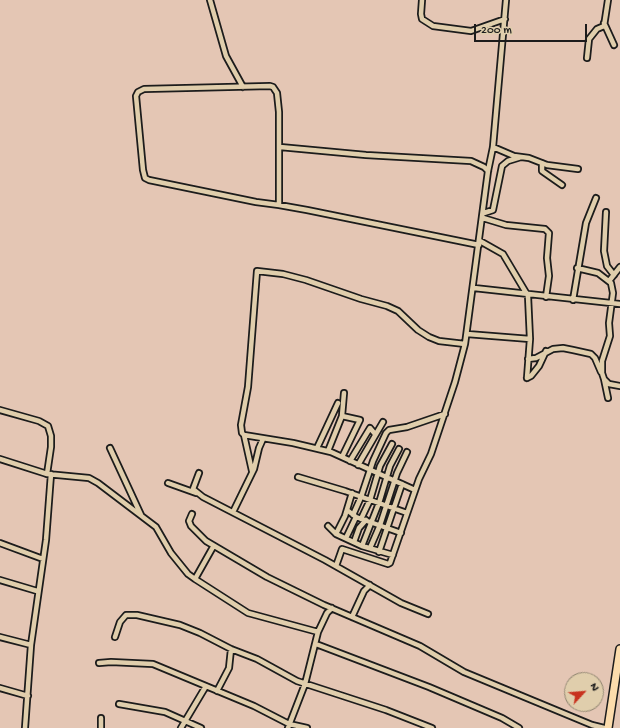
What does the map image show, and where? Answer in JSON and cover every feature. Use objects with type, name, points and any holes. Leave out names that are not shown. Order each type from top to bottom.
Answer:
[{"type":"main road","points":[[608,728],[620,649]]},
{"type":"street","points":[[210,0],[226,56],[243,87]]},
{"type":"street","points":[[422,0],[420,14],[422,19],[433,26],[471,31],[504,19]]},
{"type":"street","points":[[336,566],[342,553],[342,549],[388,564],[393,555],[415,490],[431,454],[445,414],[465,344],[474,288],[488,171],[493,147],[506,0]]},
{"type":"street","points":[[587,58],[589,39],[597,29],[604,26],[608,0]]},
{"type":"street","points":[[604,23],[614,45]]},
{"type":"street","points":[[279,205],[280,147],[277,93],[270,86],[144,89],[138,92],[136,96],[144,174],[149,180],[279,205],[480,243],[503,254],[528,296],[530,339],[527,378],[531,376],[539,366],[546,351]]},
{"type":"street","points":[[280,147],[366,155],[471,161],[484,167],[488,171]]},
{"type":"street","points":[[493,147],[514,156],[542,163],[578,169]]},
{"type":"street","points":[[484,213],[494,210],[502,166],[508,161],[521,157]]},
{"type":"street","points":[[542,163],[542,171],[562,185]]},
{"type":"street","points":[[573,300],[577,268],[586,223],[596,198]]},
{"type":"street","points":[[606,212],[604,251],[607,266],[614,275]]},
{"type":"street","points":[[483,218],[506,225],[545,229],[549,232],[547,258],[549,276],[546,297]]},
{"type":"street","points":[[609,281],[620,267]]},
{"type":"street","points":[[577,268],[598,273],[609,281],[613,293],[609,324],[610,336],[602,361],[602,373]]},
{"type":"street","points":[[252,471],[241,425],[248,387],[257,270],[283,274],[306,280],[361,299],[387,306],[398,311],[418,330],[439,341],[465,344]]},
{"type":"street","points":[[474,288],[528,296],[620,304]]},
{"type":"street","points":[[467,334],[530,339]]},
{"type":"street","points":[[528,359],[536,358],[546,351],[563,348],[585,352],[595,358],[604,379],[608,398]]},
{"type":"street","points":[[604,379],[608,384],[620,386]]},
{"type":"street","points":[[328,451],[342,416],[344,393]]},
{"type":"street","points":[[317,448],[338,403]]},
{"type":"street","points":[[0,410],[15,413],[48,426],[51,436],[46,540],[37,591],[37,608],[31,645],[25,728]]},
{"type":"street","points":[[346,538],[378,448],[389,430],[407,427],[445,414]]},
{"type":"street","points":[[342,416],[360,420],[342,457]]},
{"type":"street","points":[[358,465],[383,422]]},
{"type":"street","points":[[350,462],[370,428],[375,434]]},
{"type":"street","points":[[244,435],[328,451],[415,490]]},
{"type":"street","points":[[233,512],[252,471],[263,439]]},
{"type":"street","points":[[362,546],[370,500],[377,473],[392,444]]},
{"type":"street","points":[[110,448],[134,502],[142,516]]},
{"type":"street","points":[[354,542],[359,528],[379,503],[390,466],[399,449]]},
{"type":"street","points":[[370,548],[380,525],[394,480],[407,452]]},
{"type":"street","points":[[0,459],[49,474],[89,478],[159,529],[171,552],[188,574],[195,579],[248,613],[318,632]]},
{"type":"street","points":[[196,493],[193,489],[199,473]]},
{"type":"street","points":[[298,477],[407,513]]},
{"type":"street","points":[[168,483],[196,493],[336,566],[401,603],[428,614]]},
{"type":"street","points":[[379,552],[395,509],[402,484]]},
{"type":"street","points":[[336,534],[345,516],[352,494]]},
{"type":"street","points":[[347,510],[354,516]]},
{"type":"street","points":[[192,514],[189,521],[195,532],[213,547],[228,553],[267,577],[332,608],[420,646],[464,672],[592,725],[604,728]]},
{"type":"street","points":[[345,516],[354,516],[401,533]]},
{"type":"street","points":[[328,526],[336,534],[362,546],[393,555]]},
{"type":"street","points":[[0,543],[42,559]]},
{"type":"street","points":[[195,579],[213,547]]},
{"type":"street","points":[[0,580],[37,591]]},
{"type":"street","points":[[352,617],[364,591],[370,585]]},
{"type":"street","points":[[289,726],[304,684],[318,632],[327,613],[332,608]]},
{"type":"street","points":[[115,637],[120,622],[126,615],[137,615],[188,627],[231,649],[261,661],[284,675],[304,684],[386,710],[432,728]]},
{"type":"street","points":[[0,636],[31,645]]},
{"type":"street","points":[[316,644],[435,690],[502,718],[519,728]]},
{"type":"street","points":[[217,691],[229,668],[231,649]]},
{"type":"street","points":[[99,663],[111,662],[152,664],[265,711],[289,726],[307,728]]},
{"type":"street","points":[[181,728],[206,686]]},
{"type":"street","points":[[0,688],[28,696]]},
{"type":"street","points":[[119,704],[165,712],[201,728]]},
{"type":"street","points":[[101,718],[101,728]]}]
